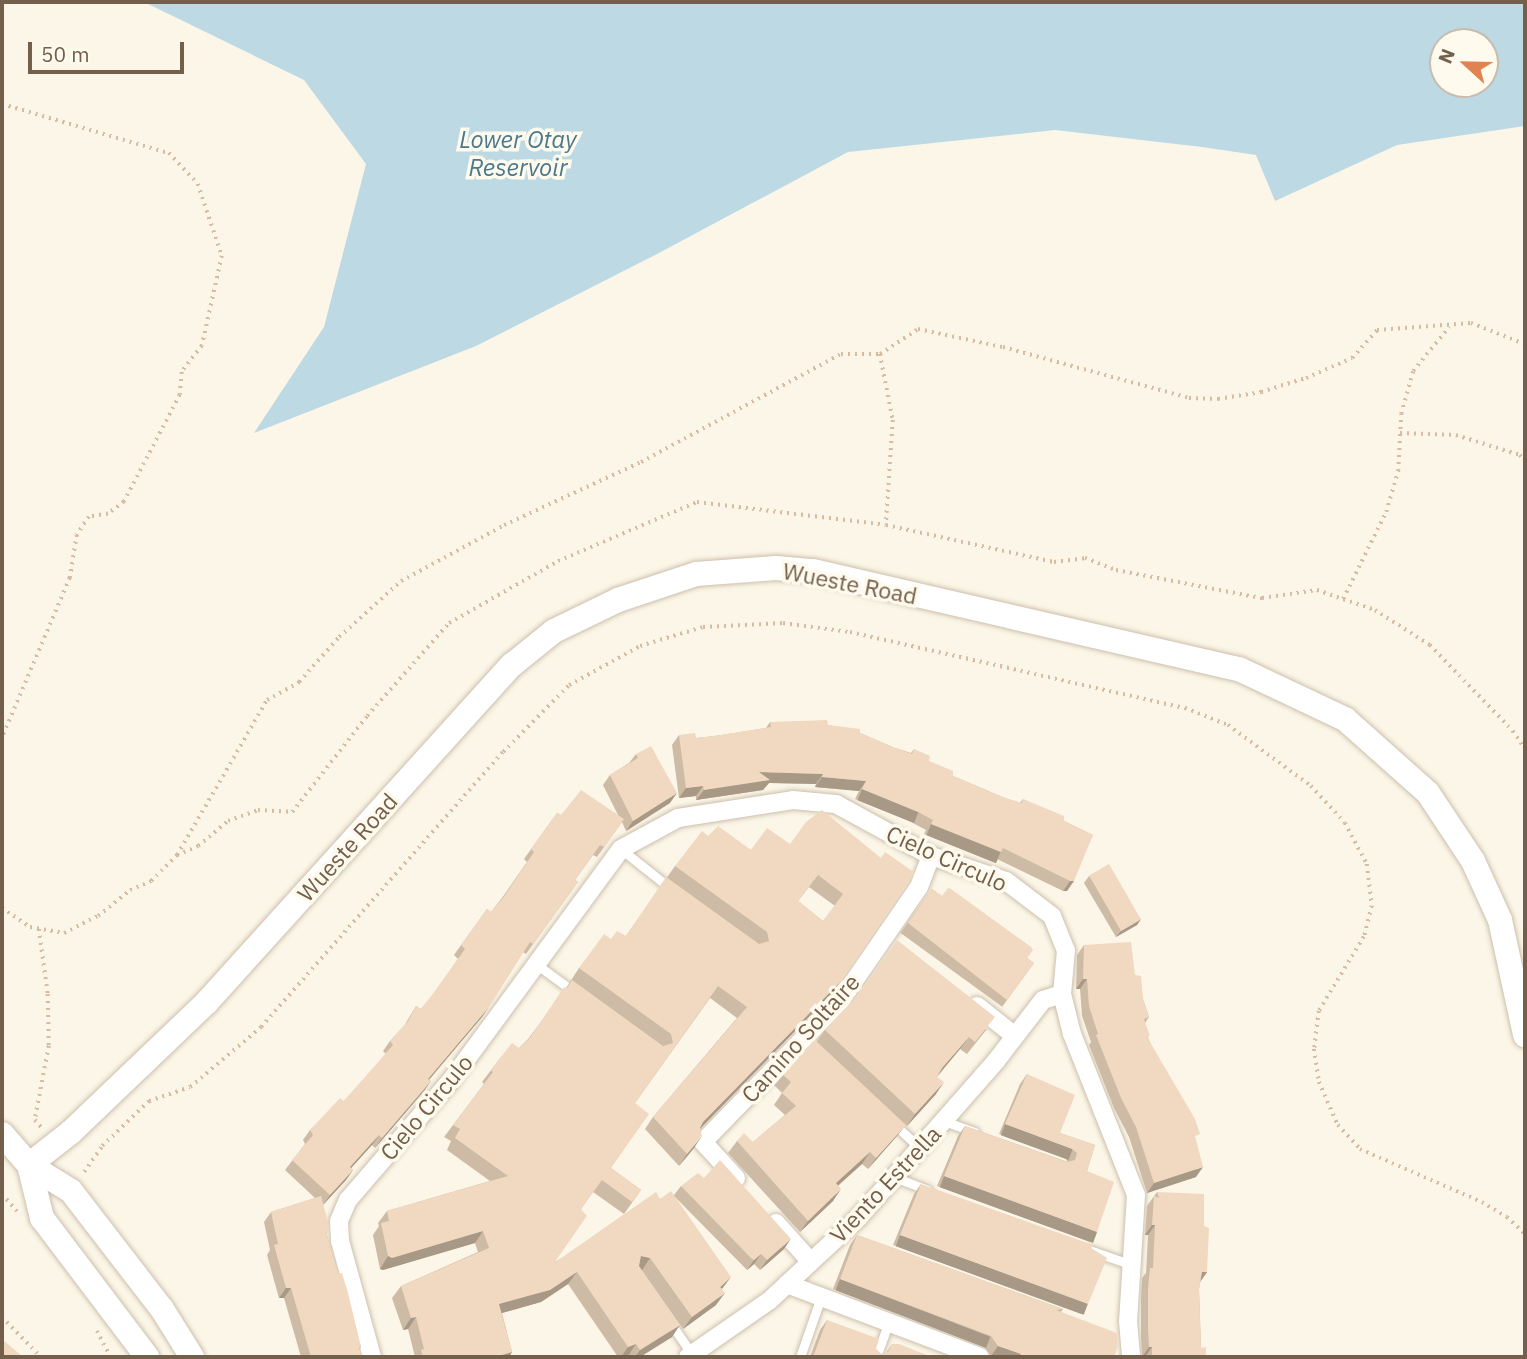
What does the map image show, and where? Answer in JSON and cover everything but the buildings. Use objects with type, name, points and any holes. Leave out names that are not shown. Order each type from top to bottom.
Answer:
[{"type":"street","name":"Wueste Road","points":[[29,1165],[207,1002],[512,665],[554,631],[618,600],[696,574],[749,570],[813,571],[1239,669],[1345,719],[1428,793],[1473,861],[1500,920],[1525,1035]]},
{"type":"street","name":"Cielo Circulo","points":[[372,1357],[340,1241],[338,1221],[348,1200],[452,1079],[621,849],[678,818],[793,800],[836,804],[931,856],[1006,881],[1052,916],[1066,950],[1062,994],[1072,1034],[1136,1195],[1126,1344]]},
{"type":"street","name":"Camino Soltaire","points":[[748,1192],[703,1142],[808,1043],[891,939],[919,887],[931,856]]},
{"type":"street","points":[[961,994],[1016,1036]]},
{"type":"street","name":"Viento Estrella","points":[[690,1356],[769,1301],[811,1262],[848,1235],[894,1177],[1016,1036],[1043,1000],[1062,994]]},
{"type":"street","points":[[2,1134],[29,1165],[71,1191],[162,1309],[192,1357]]},
{"type":"street","points":[[29,1165],[42,1218],[147,1357]]},
{"type":"street","points":[[766,1212],[811,1262]]},
{"type":"street","points":[[786,1284],[889,1322],[951,1352],[980,1357]]},
{"type":"lane","points":[[621,849],[682,898]]},
{"type":"lane","points":[[536,964],[587,1001]]},
{"type":"lane","points":[[891,1121],[920,1148]]},
{"type":"lane","points":[[944,1121],[981,1135]]},
{"type":"lane","points":[[894,1177],[942,1195]]},
{"type":"lane","points":[[1084,1248],[1132,1265]]},
{"type":"lane","points":[[800,1357],[821,1297]]},
{"type":"lane","points":[[660,1308],[690,1356]]},
{"type":"lane","points":[[876,1357],[889,1322]]},
{"type":"path","points":[[2,104],[169,153],[198,184],[222,256],[202,346],[182,372],[180,395],[124,502],[108,514],[89,517],[77,535],[70,578],[2,738]]},
{"type":"path","points":[[2,908],[30,927],[64,933],[98,916],[130,890],[151,881],[177,855],[267,700],[299,682],[339,637],[401,581],[504,525],[641,462],[841,354],[880,354],[918,329],[1003,347],[1189,398],[1218,398],[1261,392],[1306,378],[1352,358],[1377,331],[1471,323],[1525,344]]},
{"type":"path","points":[[1343,599],[1386,512],[1398,471],[1401,414],[1413,372],[1450,326]]},
{"type":"path","points":[[880,354],[893,420],[886,525]]},
{"type":"path","points":[[1400,433],[1456,435],[1520,455],[1525,461]]},
{"type":"path","points":[[177,855],[198,846],[228,821],[258,810],[292,812],[367,716],[449,623],[558,561],[697,502],[886,525],[1055,562],[1084,558],[1116,570],[1262,598],[1317,590],[1375,610],[1430,645],[1513,731],[1525,749]]},
{"type":"path","points":[[71,1191],[102,1146],[149,1101],[190,1087],[261,1027],[503,752],[569,685],[640,646],[703,627],[783,623],[850,632],[1185,708],[1228,725],[1311,786],[1345,823],[1367,864],[1371,906],[1364,937],[1319,1011],[1314,1049],[1319,1082],[1338,1125],[1360,1149],[1482,1202],[1507,1217],[1525,1234]]},
{"type":"path","points":[[39,929],[48,994],[49,1046],[35,1119],[55,1144]]},
{"type":"path","points":[[2,1317],[41,1357]]},
{"type":"water","name":"Lower Otay Reservoir","points":[[144,2],[1525,2],[1525,126],[1397,145],[1275,201],[1256,155],[1055,130],[848,152],[657,254],[476,346],[254,433],[324,327],[366,164],[304,80]]}]
